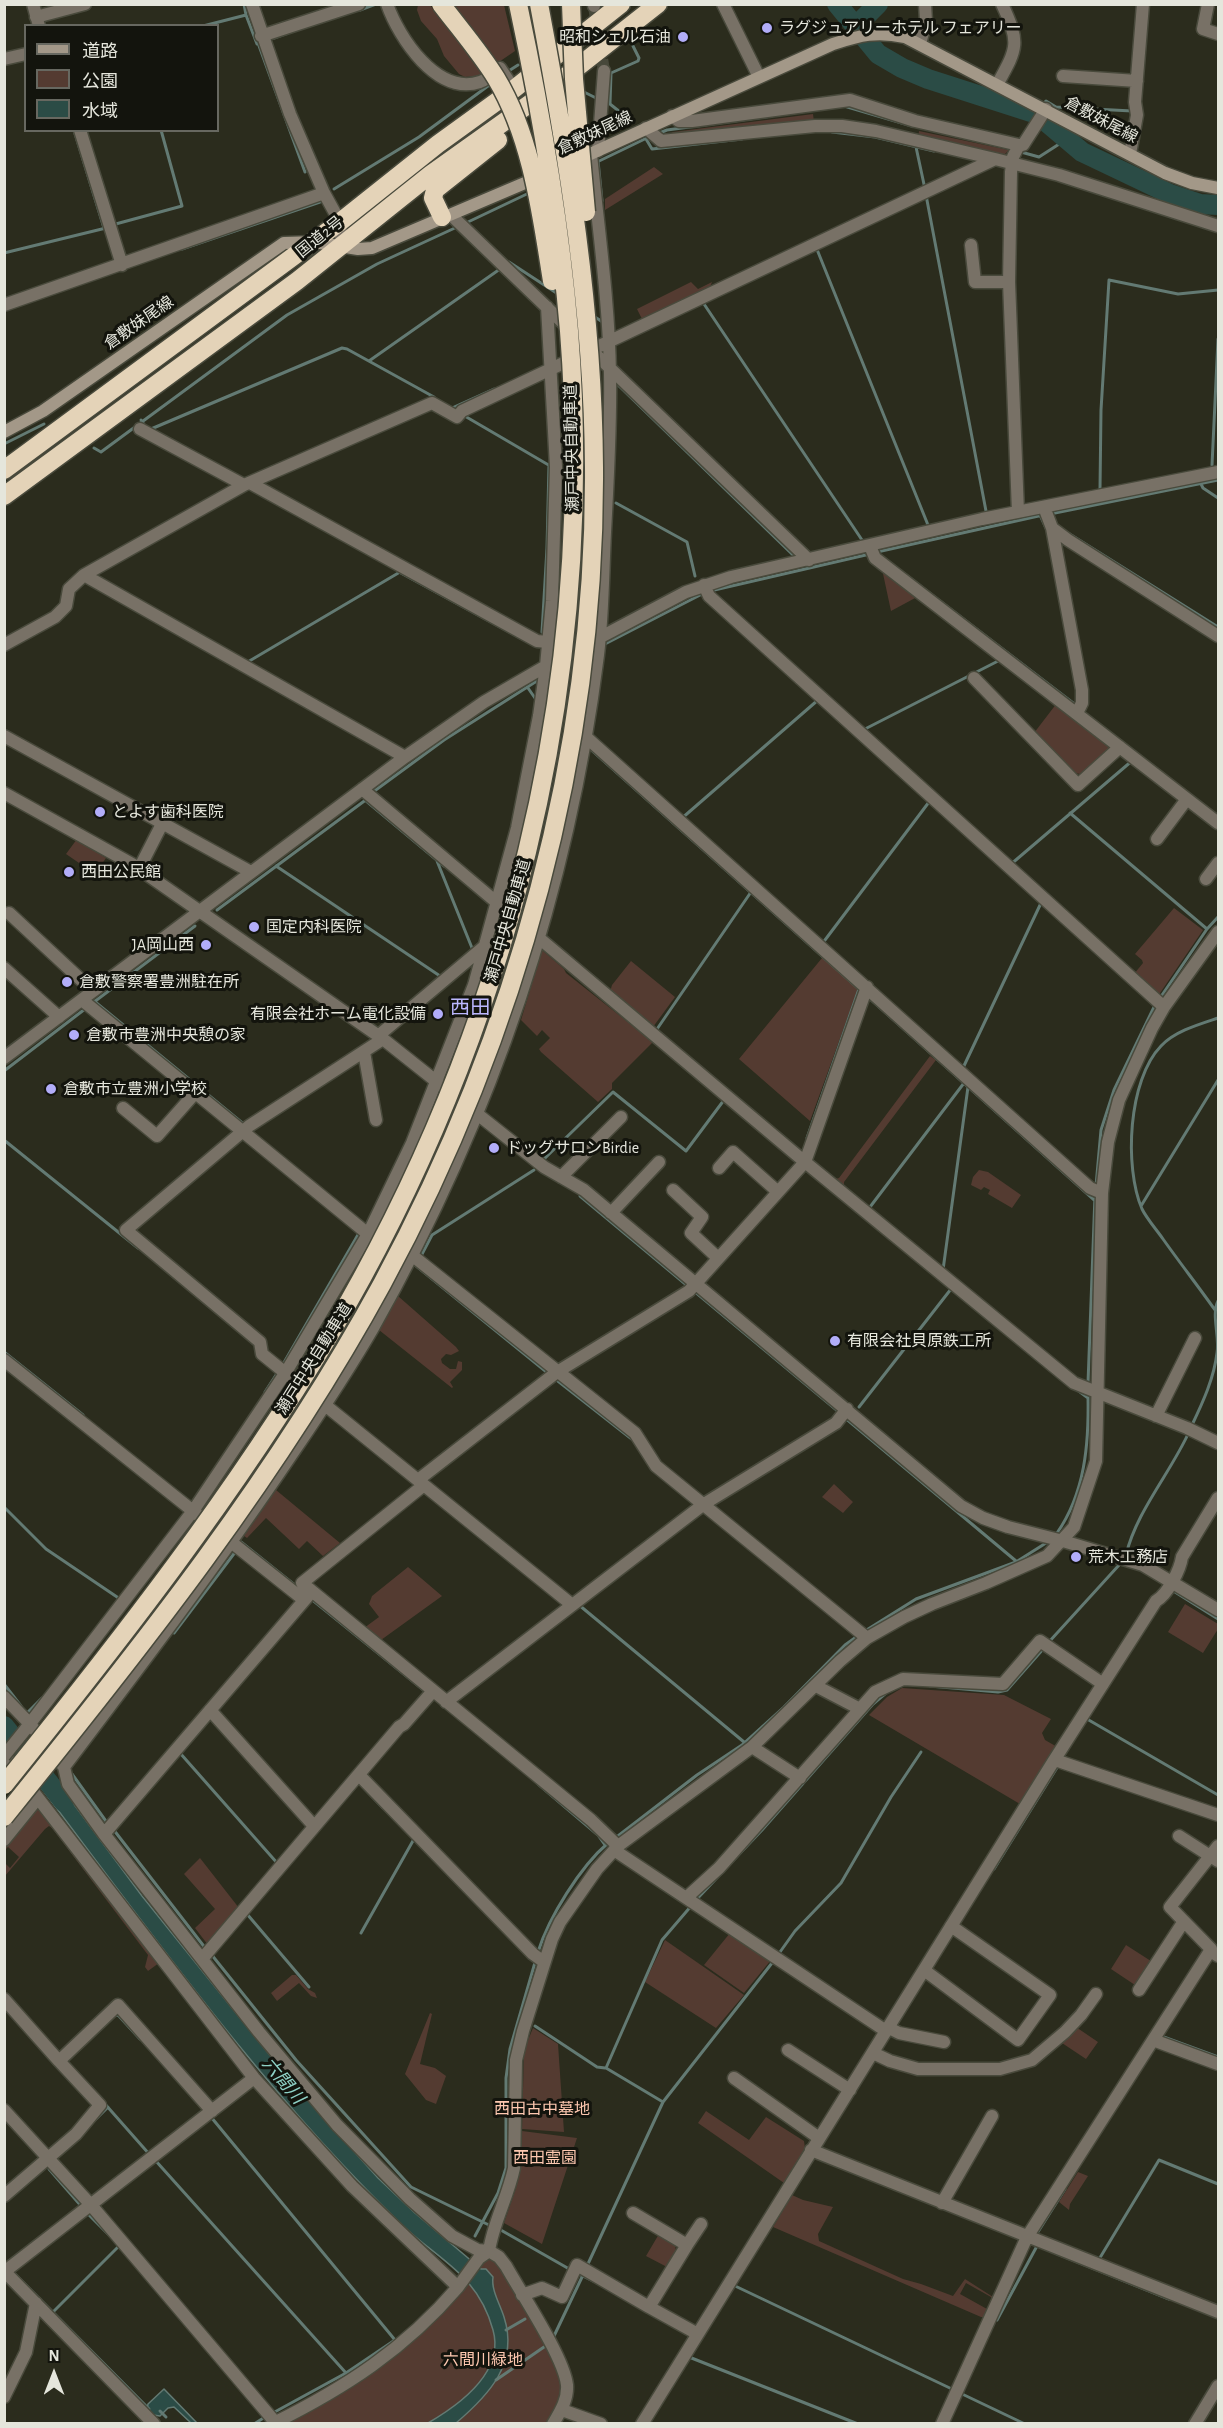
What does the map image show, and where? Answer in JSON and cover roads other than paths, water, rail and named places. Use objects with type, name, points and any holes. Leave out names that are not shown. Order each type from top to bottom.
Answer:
[{"type":"highway","points":[[441,4],[496,80],[515,119],[529,162],[541,213],[562,343],[574,470]]},
{"type":"highway","name":"瀬戸中央自動車道","points":[[4,1785],[182,1556],[285,1407],[364,1275],[446,1105],[482,1010],[506,936],[540,797],[562,664],[574,470],[569,334],[562,267],[544,136],[518,4]]},
{"type":"highway","name":"瀬戸中央自動車道","points":[[4,1817],[179,1594],[301,1418],[381,1285],[414,1221],[474,1091],[501,1017],[533,911],[560,802],[573,728],[589,601],[594,470],[588,344],[573,201],[539,4]]},
{"type":"highway","points":[[571,4],[574,79],[592,277],[588,344]]},
{"type":"highway","name":"国道2号","points":[[4,470],[340,222],[438,144],[507,79],[621,4]]},
{"type":"highway","name":"国道2号","points":[[4,496],[288,288],[431,174],[546,92],[658,4]]},
{"type":"highway","points":[[447,217],[433,198],[435,190],[523,117],[546,92]]},
{"type":"main road","name":"倉敷妹尾線","points":[[4,432],[44,411],[284,243],[314,242],[358,249],[372,248],[593,159],[652,133],[672,116],[833,44],[869,34],[883,32],[906,37],[1178,178],[1218,188]]},
{"type":"street","points":[[36,16],[85,4]]},
{"type":"street","points":[[252,4],[261,36],[290,114],[324,193],[340,222],[342,246]]},
{"type":"street","points":[[261,36],[359,4]]},
{"type":"street","points":[[387,4],[394,25],[409,46],[441,77],[460,84],[471,83],[488,78],[500,68],[507,79]]},
{"type":"street","points":[[723,4],[759,77]]},
{"type":"street","points":[[920,44],[926,21],[925,4]]},
{"type":"street","points":[[998,83],[1011,60],[1016,43],[1014,31],[1002,4]]},
{"type":"street","points":[[1130,154],[1137,115],[1135,102],[1143,4]]},
{"type":"street","points":[[1208,4],[1203,29],[1218,34]]},
{"type":"street","points":[[4,59],[24,54]]},
{"type":"street","points":[[64,1767],[232,1543],[370,1333],[412,1256],[477,1115],[522,996],[540,939],[571,817],[585,742],[599,644],[610,441],[610,370],[593,159],[604,72]]},
{"type":"street","points":[[1063,76],[1137,81]]},
{"type":"street","points":[[672,116],[679,121],[692,121],[850,100],[1218,226]]},
{"type":"street","points":[[1018,512],[1009,282],[1014,158],[1045,111]]},
{"type":"street","points":[[652,133],[661,141],[815,126],[842,126],[876,132],[989,162]]},
{"type":"street","points":[[81,132],[122,265]]},
{"type":"street","points":[[4,645],[55,617],[66,606],[69,589],[80,579],[242,483],[432,403],[457,417],[461,412],[588,344],[608,341],[989,162],[1014,158]]},
{"type":"street","points":[[4,304],[122,265],[324,193]]},
{"type":"street","points":[[447,217],[588,344],[610,370],[809,560]]},
{"type":"street","points":[[971,245],[975,282],[1009,282]]},
{"type":"street","points":[[460,2285],[352,2186],[254,2079],[4,1755],[28,1727],[193,1511],[286,1372],[368,1234],[412,1143],[474,985],[517,828],[541,704],[546,661],[554,560],[556,467],[547,307]]},
{"type":"street","points":[[140,429],[537,641],[546,661]]},
{"type":"street","points":[[4,1058],[405,757],[546,661],[599,644],[706,589],[809,560],[872,551],[1018,512],[1047,516],[1218,472]]},
{"type":"street","points":[[1047,516],[1218,636]]},
{"type":"street","points":[[1047,516],[1082,690],[1082,703],[1077,713]]},
{"type":"street","points":[[872,551],[1218,823]]},
{"type":"street","points":[[80,579],[244,666],[405,757]]},
{"type":"street","points":[[706,589],[1159,1003]]},
{"type":"street","points":[[974,678],[1078,785],[1120,747]]},
{"type":"street","points":[[4,736],[251,872]]},
{"type":"street","points":[[585,742],[679,820],[1097,1191]]},
{"type":"street","points":[[362,789],[802,1161],[1074,1383],[1218,1443]]},
{"type":"street","points":[[4,793],[139,869],[381,1037],[544,1167],[584,1190],[692,1287],[844,1413],[962,1506],[983,1518],[1008,1527],[1063,1540],[1143,1565],[1218,1610]]},
{"type":"street","points":[[1157,839],[1187,799]]},
{"type":"street","points":[[139,869],[162,824]]},
{"type":"street","points":[[1206,879],[1218,863]]},
{"type":"street","points":[[9,913],[93,991]]},
{"type":"street","points":[[4,2110],[51,2161],[86,2209],[272,2418],[346,2384],[409,2339],[460,2285],[484,2255],[507,2196],[514,2168],[516,2060],[539,1958],[560,1922],[614,1844],[752,1747],[816,1686],[864,1635],[1047,1556],[1074,1527],[1096,1461],[1091,1391],[1097,1191],[1108,1142],[1119,1100],[1159,1003],[1218,932]]},
{"type":"street","points":[[486,945],[363,1052],[244,1128],[126,1230],[260,1342],[262,1354],[324,1406],[574,1602]]},
{"type":"street","points":[[4,968],[59,1017]]},
{"type":"street","points":[[308,1597],[302,1583],[422,1481],[554,1375],[692,1287],[802,1161],[867,987]]},
{"type":"street","points":[[82,1000],[244,1128],[368,1234],[412,1256],[554,1375],[635,1433],[657,1466],[707,1504],[864,1635]]},
{"type":"street","points":[[363,1052],[376,1120]]},
{"type":"street","points":[[123,1108],[157,1136],[196,1092]]},
{"type":"street","points":[[561,1177],[621,1117]]},
{"type":"street","points":[[719,1168],[733,1152],[777,1191]]},
{"type":"street","points":[[611,1213],[659,1162]]},
{"type":"street","points":[[673,1190],[702,1217],[691,1233],[717,1258]]},
{"type":"street","points":[[1156,1416],[1195,1338]]},
{"type":"street","points":[[4,1360],[232,1543],[308,1597],[430,1694],[446,1702],[591,1820],[614,1844],[691,1901],[888,2030],[944,2042]]},
{"type":"street","points":[[446,1702],[574,1602],[707,1504],[836,1423],[844,1413]]},
{"type":"street","points":[[642,2424],[814,2152],[819,2138],[1055,1760],[1156,1601],[1161,1598],[1172,1581],[1182,1557],[1218,1498]]},
{"type":"street","points":[[109,1829],[213,1713],[308,1597]]},
{"type":"street","points":[[691,1901],[875,1692],[903,1678],[1003,1684],[1040,1641],[1104,1684]]},
{"type":"street","points":[[816,1686],[860,1710]]},
{"type":"street","points":[[206,1954],[315,1826],[361,1778],[399,1727],[430,1694]]},
{"type":"street","points":[[4,1697],[64,1767],[68,1784],[109,1829],[206,1954],[259,2032],[338,2125],[410,2199],[452,2236],[484,2255],[499,2257],[506,2266],[551,2345],[566,2379],[567,2392],[562,2410],[553,2424]]},
{"type":"street","points":[[213,1713],[315,1826]]},
{"type":"street","points":[[752,1747],[800,1778]]},
{"type":"street","points":[[1055,1760],[1218,1818]]},
{"type":"street","points":[[361,1778],[539,1958]]},
{"type":"street","points":[[4,1840],[38,1798]]},
{"type":"street","points":[[942,2424],[1029,2240],[1214,1953],[1170,1907],[1216,1854],[1179,1836]]},
{"type":"street","points":[[1139,1990],[1184,1921]]},
{"type":"street","points":[[924,1970],[1018,2040],[1050,1995],[951,1926]]},
{"type":"street","points":[[873,2053],[890,2061],[918,2069],[1000,2069],[1032,2060],[1065,2032],[1096,1994]]},
{"type":"street","points":[[4,1999],[61,2059],[100,2105],[51,2161],[4,2196]]},
{"type":"street","points":[[61,2059],[118,2005],[209,2113]]},
{"type":"street","points":[[1156,2041],[1218,2064]]},
{"type":"street","points":[[788,2050],[850,2090]]},
{"type":"street","points":[[734,2078],[819,2138]]},
{"type":"street","points":[[154,2424],[36,2303],[7,2270],[254,2079]]},
{"type":"street","points":[[942,2203],[992,2116]]},
{"type":"street","points":[[814,2152],[1029,2240],[1218,2312]]},
{"type":"street","points":[[633,2213],[687,2245]]},
{"type":"street","points":[[650,2307],[701,2224]]},
{"type":"street","points":[[522,2295],[543,2289],[562,2297],[577,2265],[650,2307],[695,2337]]},
{"type":"street","points":[[4,2397],[26,2352],[36,2303]]},
{"type":"street","points":[[1195,2424],[1218,2386]]},
{"type":"street","points":[[562,2410],[601,2424]]},
{"type":"water","points":[[53,1776],[142,1896],[290,2080],[378,2178],[415,2213],[493,2277],[495,2292],[508,2334],[504,2363],[490,2389],[456,2423],[428,2423],[453,2407],[477,2386],[492,2360],[495,2346],[493,2330],[478,2295],[456,2270],[400,2223],[350,2173],[257,2068],[169,1958],[42,1789]]},
{"type":"water","points":[[164,2389],[197,2423],[191,2423],[174,2407],[168,2408],[160,2416],[153,2415],[147,2409],[148,2404]]},
{"type":"waterway","points":[[244,4],[246,15]]},
{"type":"waterway","points":[[360,10],[376,4]]},
{"type":"waterway","points":[[837,4],[878,54],[902,68],[928,79],[1037,114],[1082,152],[1170,194],[1200,204],[1218,205]]},
{"type":"waterway","points":[[855,27],[878,4]]},
{"type":"waterway","points":[[211,24],[246,15],[257,44]]},
{"type":"waterway","points":[[274,38],[288,33]]},
{"type":"waterway","points":[[258,43],[305,172]]},
{"type":"waterway","points":[[630,120],[610,104],[611,73],[638,61],[639,58],[633,46]]},
{"type":"waterway","points":[[507,72],[518,65]]},
{"type":"waterway","points":[[334,189],[419,137],[492,83]]},
{"type":"waterway","points":[[582,91],[598,99]]},
{"type":"waterway","points":[[1044,103],[1046,101],[1056,107],[1132,111]]},
{"type":"waterway","points":[[844,106],[912,126]]},
{"type":"waterway","points":[[657,134],[667,130],[772,116]]},
{"type":"waterway","points":[[75,132],[104,228]]},
{"type":"waterway","points":[[112,225],[182,206],[162,132]]},
{"type":"waterway","points":[[832,132],[875,137],[934,151]]},
{"type":"waterway","points":[[595,163],[651,136]]},
{"type":"waterway","points":[[646,139],[652,149],[742,139]]},
{"type":"waterway","points":[[1021,152],[1039,157],[1067,139]]},
{"type":"waterway","points":[[916,147],[925,189]]},
{"type":"waterway","points":[[598,161],[602,201]]},
{"type":"waterway","points":[[468,222],[529,193]]},
{"type":"waterway","points":[[926,195],[986,511]]},
{"type":"waterway","points":[[182,249],[320,202]]},
{"type":"waterway","points":[[94,448],[101,452],[287,315],[377,264],[457,227]]},
{"type":"waterway","points":[[4,253],[106,228]]},
{"type":"waterway","points":[[816,247],[928,525]]},
{"type":"waterway","points":[[507,264],[509,262],[558,294]]},
{"type":"waterway","points":[[369,361],[500,269]]},
{"type":"waterway","points":[[1100,489],[1101,410],[1109,280],[1178,294],[1218,290]]},
{"type":"waterway","points":[[702,301],[862,540]]},
{"type":"waterway","points":[[592,315],[604,323]]},
{"type":"waterway","points":[[1212,465],[1218,339]]},
{"type":"waterway","points":[[141,420],[151,429],[342,348],[434,397]]},
{"type":"waterway","points":[[616,383],[793,555]]},
{"type":"waterway","points":[[452,408],[494,389]]},
{"type":"waterway","points":[[463,415],[552,467]]},
{"type":"waterway","points":[[4,444],[44,424]]},
{"type":"waterway","points":[[542,632],[549,465]]},
{"type":"waterway","points":[[1050,514],[1218,480]]},
{"type":"waterway","points":[[1201,484],[1203,488],[1218,498]]},
{"type":"waterway","points":[[616,503],[687,542],[695,576]]},
{"type":"waterway","points":[[1040,515],[1047,530]]},
{"type":"waterway","points":[[877,552],[1043,515]]},
{"type":"waterway","points":[[1068,533],[1218,627]]},
{"type":"waterway","points":[[710,591],[870,554]]},
{"type":"waterway","points":[[399,572],[522,639]]},
{"type":"waterway","points":[[246,663],[400,572]]},
{"type":"waterway","points":[[906,575],[1077,706]]},
{"type":"waterway","points":[[603,645],[704,593]]},
{"type":"waterway","points":[[863,730],[1002,659]]},
{"type":"waterway","points":[[373,792],[444,740],[540,679]]},
{"type":"waterway","points":[[528,688],[537,701]]},
{"type":"waterway","points":[[681,819],[818,700]]},
{"type":"waterway","points":[[589,748],[861,991]]},
{"type":"waterway","points":[[1010,865],[1133,760]]},
{"type":"waterway","points":[[217,910],[367,799]]},
{"type":"waterway","points":[[365,800],[444,866]]},
{"type":"waterway","points":[[822,944],[929,802]]},
{"type":"waterway","points":[[1070,813],[1207,929]]},
{"type":"waterway","points":[[437,861],[472,948]]},
{"type":"waterway","points":[[276,866],[440,976]]},
{"type":"waterway","points":[[655,1032],[751,892]]},
{"type":"waterway","points":[[962,1070],[1041,903]]},
{"type":"waterway","points":[[1160,998],[1207,929],[1218,917]]},
{"type":"waterway","points":[[94,1002],[195,926]]},
{"type":"waterway","points":[[807,1138],[859,989]]},
{"type":"waterway","points":[[870,999],[1094,1200]]},
{"type":"waterway","points":[[94,1001],[246,1126]]},
{"type":"waterway","points":[[1096,1186],[1101,1130],[1114,1090],[1156,1003]]},
{"type":"waterway","points":[[4,1071],[85,1009]]},
{"type":"waterway","points":[[1215,1310],[1142,1209],[1136,1191],[1131,1148],[1136,1101],[1150,1061],[1161,1046],[1173,1036],[1218,1018]]},
{"type":"waterway","points":[[1141,1206],[1218,1080]]},
{"type":"waterway","points":[[870,1207],[964,1083]]},
{"type":"waterway","points":[[943,1270],[968,1087]]},
{"type":"waterway","points":[[542,1161],[613,1092],[686,1151],[724,1100]]},
{"type":"waterway","points":[[4,1140],[138,1248]]},
{"type":"waterway","points":[[421,1256],[432,1235],[534,1170]]},
{"type":"waterway","points":[[1088,1383],[1095,1195]]},
{"type":"waterway","points":[[580,1196],[689,1287]]},
{"type":"waterway","points":[[282,1366],[359,1233]]},
{"type":"waterway","points":[[415,1265],[549,1374]]},
{"type":"waterway","points":[[859,1407],[951,1289]]},
{"type":"waterway","points":[[694,1291],[839,1412]]},
{"type":"waterway","points":[[1192,1425],[1216,1362],[1218,1347],[1215,1313],[1218,1301]]},
{"type":"waterway","points":[[4,1352],[83,1415]]},
{"type":"waterway","points":[[265,1392],[278,1372]]},
{"type":"waterway","points":[[554,1378],[633,1440]]},
{"type":"waterway","points":[[1076,1389],[1088,1398]]},
{"type":"waterway","points":[[1057,1533],[1074,1501],[1083,1468],[1088,1432],[1088,1396]]},
{"type":"waterway","points":[[844,1417],[1016,1561]]},
{"type":"waterway","points":[[1126,1555],[1138,1523],[1189,1432]]},
{"type":"waterway","points":[[4,1507],[46,1549],[120,1599]]},
{"type":"waterway","points":[[241,1542],[296,1586]]},
{"type":"waterway","points":[[865,1631],[916,1599],[1016,1562],[1046,1543]]},
{"type":"waterway","points":[[172,1632],[174,1633],[236,1551]]},
{"type":"waterway","points":[[1048,1643],[1120,1564]]},
{"type":"waterway","points":[[1175,1592],[1218,1619]]},
{"type":"waterway","points":[[310,1598],[426,1692]]},
{"type":"waterway","points":[[579,1605],[744,1742]]},
{"type":"waterway","points":[[614,1839],[697,1775],[742,1745],[784,1707],[845,1645],[859,1635]]},
{"type":"waterway","points":[[930,1686],[998,1692],[1007,1690],[1044,1648]]},
{"type":"waterway","points":[[4,1684],[21,1706]]},
{"type":"waterway","points":[[696,1900],[762,1830],[873,1704],[886,1693]]},
{"type":"waterway","points":[[27,1713],[42,1698]]},
{"type":"waterway","points":[[1087,1719],[1218,1795]]},
{"type":"waterway","name":"六間川","points":[[4,1726],[64,1802]]},
{"type":"waterway","points":[[780,1952],[795,1931],[841,1883],[891,1797],[921,1752]]},
{"type":"waterway","points":[[180,1753],[278,1864]]},
{"type":"waterway","points":[[994,1869],[1058,1766]]},
{"type":"waterway","points":[[72,1774],[108,1824]]},
{"type":"waterway","points":[[359,1783],[383,1808]]},
{"type":"waterway","points":[[538,1784],[598,1835],[605,1845]]},
{"type":"waterway","points":[[113,1829],[206,1949]]},
{"type":"waterway","points":[[361,1933],[414,1839]]},
{"type":"waterway","points":[[538,1952],[567,1893],[587,1865],[608,1843]]},
{"type":"waterway","points":[[587,2266],[663,2102],[606,2068],[662,1940],[692,1905]]},
{"type":"waterway","points":[[247,1914],[309,1987]]},
{"type":"waterway","points":[[211,1954],[296,2060],[411,2187],[493,2227]]},
{"type":"waterway","points":[[475,2236],[498,2193],[506,2168],[506,2078],[510,2049],[536,1959]]},
{"type":"waterway","points":[[663,2102],[772,1963]]},
{"type":"waterway","points":[[112,2016],[118,2015],[140,2039]]},
{"type":"waterway","points":[[535,2026],[597,2067],[605,2068]]},
{"type":"waterway","points":[[1161,2036],[1218,2057]]},
{"type":"waterway","points":[[105,2104],[150,2155]]},
{"type":"waterway","points":[[96,2119],[108,2107]]},
{"type":"waterway","points":[[211,2117],[395,2340],[346,2373],[271,2414]]},
{"type":"waterway","points":[[155,2160],[346,2373]]},
{"type":"waterway","points":[[1098,2261],[1159,2160],[1218,2184]]},
{"type":"waterway","points":[[50,2167],[49,2169],[82,2207]]},
{"type":"waterway","points":[[1036,2235],[1065,2189]]},
{"type":"waterway","points":[[86,2212],[113,2239]]},
{"type":"waterway","points":[[499,2229],[571,2270]]},
{"type":"waterway","points":[[53,2312],[119,2246],[117,2244]]},
{"type":"waterway","points":[[997,2320],[1037,2246]]},
{"type":"waterway","points":[[1055,2253],[1169,2299]]},
{"type":"waterway","points":[[12,2271],[149,2409]]},
{"type":"waterway","points":[[577,2273],[593,2281]]},
{"type":"waterway","points":[[554,2336],[583,2275]]},
{"type":"waterway","points":[[733,2285],[954,2390]]},
{"type":"waterway","points":[[506,2330],[525,2319]]},
{"type":"waterway","points":[[496,2380],[544,2347]]},
{"type":"waterway","points":[[689,2357],[858,2424]]},
{"type":"waterway","points":[[960,2393],[1025,2424]]},
{"type":"waterway","points":[[160,2411],[166,2417]]},
{"type":"waterway","points":[[254,2424],[265,2417]]},
{"type":"tunnel","points":[[594,6],[604,71]]},
{"type":"place","name":"ラグジュアリーホテル フェアリー","points":[[767,28]]},
{"type":"place","name":"昭和シェル石油","points":[[683,37]]},
{"type":"place","name":"とよす歯科医院","points":[[100,812]]},
{"type":"place","name":"西田公民館","points":[[69,872]]},
{"type":"place","name":"国定内科医院","points":[[254,927]]},
{"type":"place","name":"JA岡山西","points":[[206,945]]},
{"type":"place","name":"倉敷警察署豊洲駐在所","points":[[67,982]]},
{"type":"place","name":"有限会社ホーム電化設備","points":[[438,1014]]},
{"type":"place","name":"倉敷市豊洲中央憩の家","points":[[74,1035]]},
{"type":"place","name":"倉敷市立豊洲小学校","points":[[51,1089]]},
{"type":"place","name":"ドッグサロンBirdie","points":[[494,1148]]},
{"type":"place","name":"有限会社貝原鉄工所","points":[[835,1341]]},
{"type":"place","name":"荒木工務店","points":[[1076,1557]]},
{"type":"district","name":"西田","points":[[470,1008]]},
{"type":"park label","name":"西田古中墓地","points":[[542,2109]]},
{"type":"park label","name":"西田霊園","points":[[545,2158]]},
{"type":"park label","name":"六間川緑地","points":[[483,2360]]}]
